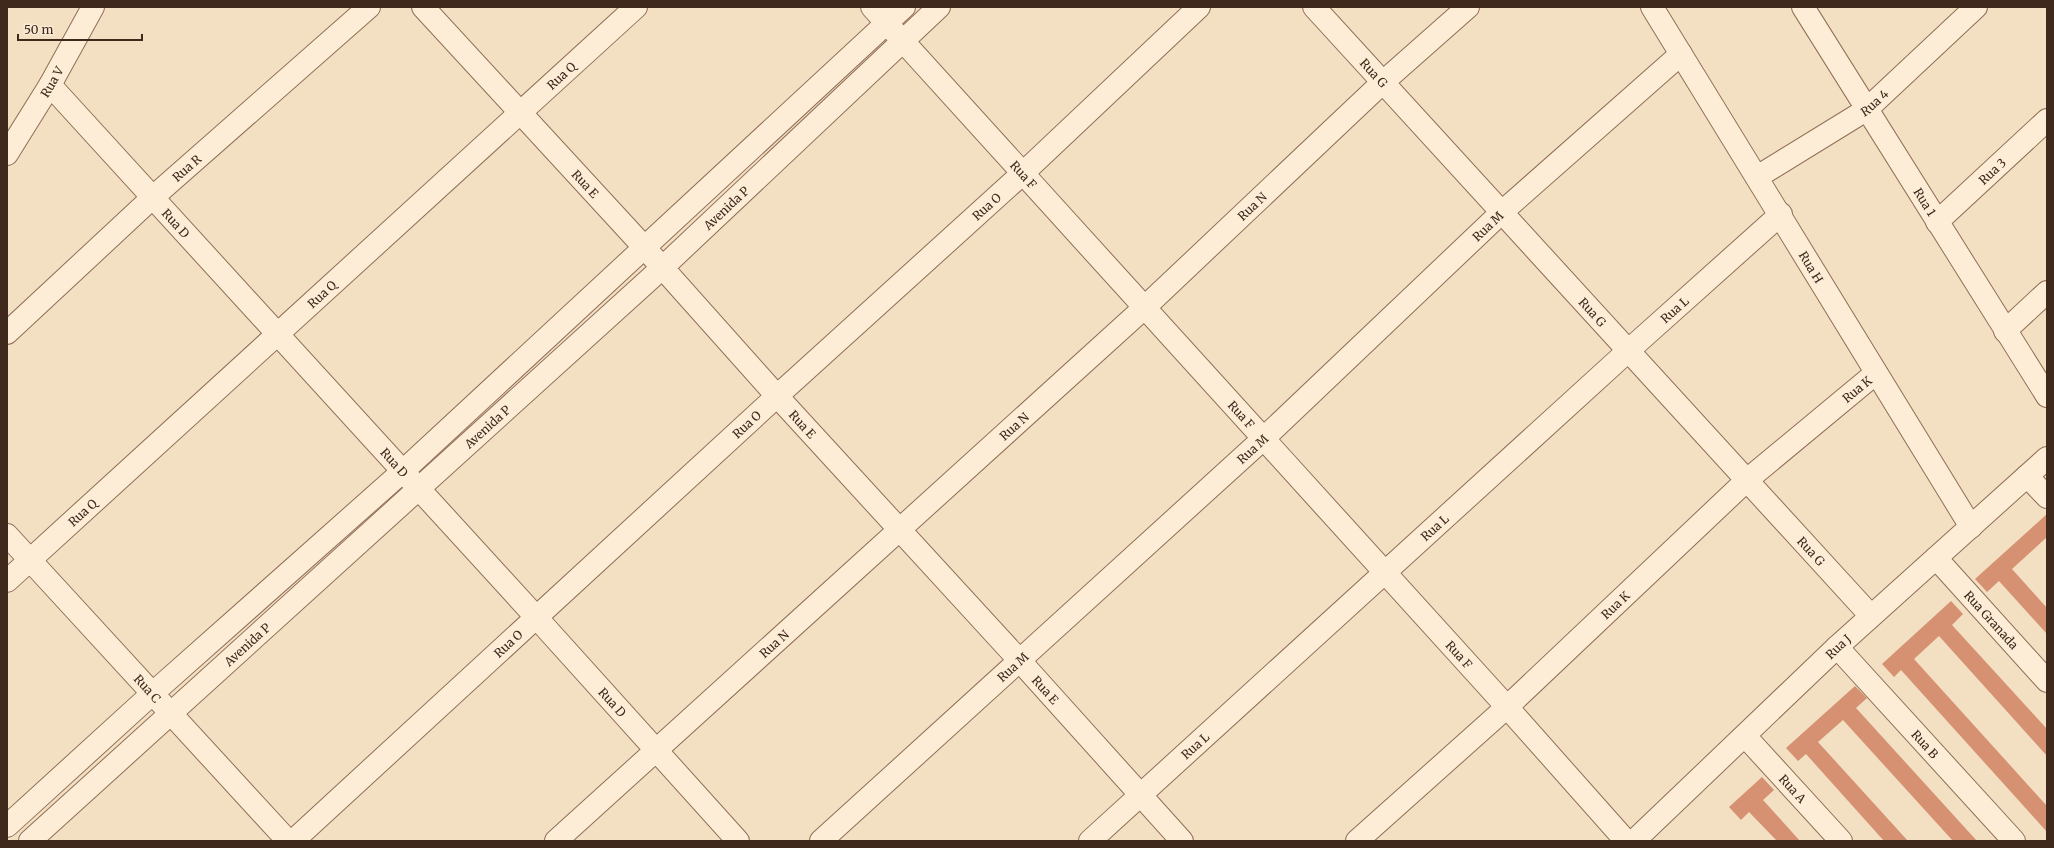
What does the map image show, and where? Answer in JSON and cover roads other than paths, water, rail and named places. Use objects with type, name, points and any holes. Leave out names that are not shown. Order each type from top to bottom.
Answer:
[{"type":"street","name":"Rua V","points":[[7,154],[50,84],[93,7]]},
{"type":"street","name":"Rua R","points":[[7,333],[152,198],[369,7]]},
{"type":"street","name":"Rua E","points":[[423,7],[644,247],[777,396],[900,529],[1182,841]]},
{"type":"street","name":"Rua Q","points":[[7,581],[636,7]]},
{"type":"street","name":"Rua F","points":[[872,7],[1507,707],[1626,841]]},
{"type":"street","name":"Avenida P","points":[[7,826],[153,693],[402,472],[904,7]]},
{"type":"street","name":"Avenida P","points":[[30,841],[662,268],[939,7]]},
{"type":"street","name":"Rua O","points":[[293,841],[777,396],[1022,174],[1199,7]]},
{"type":"street","name":"Rua G","points":[[1314,7],[1382,84],[1502,212],[1871,616]]},
{"type":"street","name":"Rua N","points":[[556,841],[1144,308],[1382,84],[1468,7]]},
{"type":"street","name":"Rua H","points":[[1652,7],[1781,214],[1876,373],[1972,527]]},
{"type":"street","name":"Rua 1","points":[[1803,7],[1866,110],[2047,396]]},
{"type":"street","name":"Rua 4","points":[[1757,177],[1866,110],[1964,11]]},
{"type":"street","name":"Rua M","points":[[821,841],[1263,439],[1502,212],[1681,54]]},
{"type":"street","name":"Rua D","points":[[50,84],[738,841]]},
{"type":"street","name":"Rua 3","points":[[1937,222],[2047,120]]},
{"type":"street","name":"Rua L","points":[[1090,841],[1628,350],[1781,214]]},
{"type":"street","points":[[2005,331],[2047,292]]},
{"type":"street","name":"Rua K","points":[[1357,841],[1507,707],[1747,480],[1876,373]]},
{"type":"street","name":"Rua J","points":[[1634,841],[1837,647],[2047,458]]},
{"type":"street","points":[[2027,476],[2047,498]]},
{"type":"street","name":"Rua C","points":[[7,535],[172,712],[288,841]]},
{"type":"street","name":"Rua Granada","points":[[1936,558],[2047,681]]},
{"type":"street","name":"Rua B","points":[[1837,647],[2014,841]]},
{"type":"street","name":"Rua A","points":[[1745,736],[1840,841]]}]
